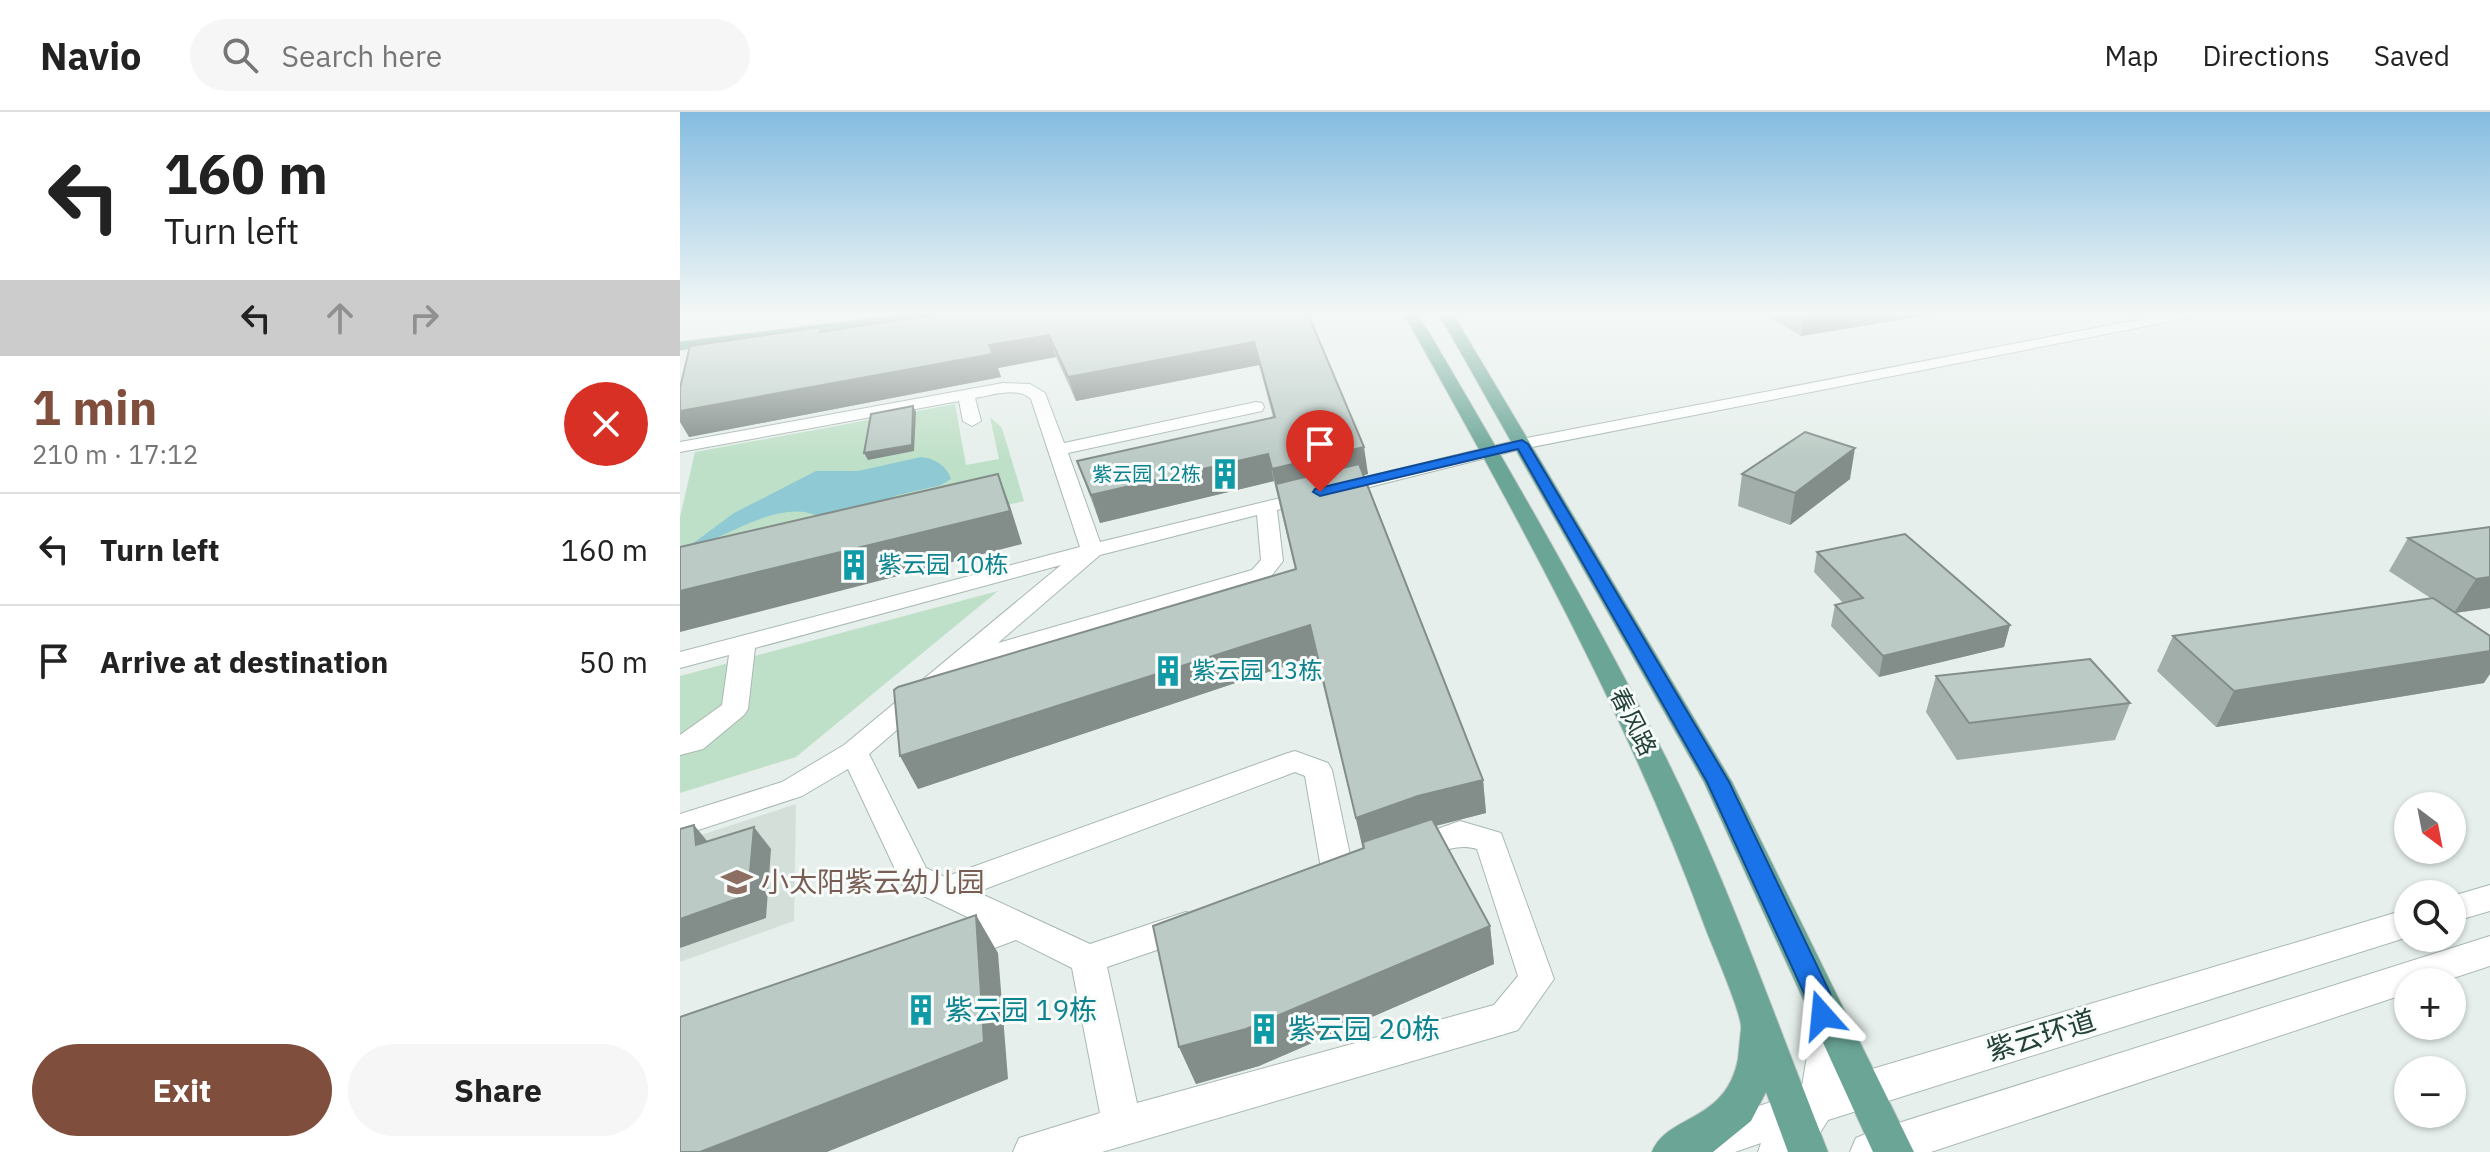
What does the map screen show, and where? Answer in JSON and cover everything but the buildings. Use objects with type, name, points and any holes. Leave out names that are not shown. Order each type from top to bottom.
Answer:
[{"type":"main road","name":"春风路","points":[[1439,363],[1490,452],[1650,754],[1689,841],[1800,1131]]},
{"type":"main road","name":"春风路","points":[[1474,363],[1718,782],[1817,993],[1866,1089],[1885,1150]]},
{"type":"main road","points":[[1674,1152],[1719,1127],[1745,1098],[1754,1080],[1757,1014]]},
{"type":"street","points":[[680,660],[1427,465],[1939,363]]},
{"type":"street","points":[[681,450],[1003,388],[1030,389],[1039,397],[1092,550]]},
{"type":"street","points":[[966,395],[972,421]]},
{"type":"street","points":[[1057,450],[1256,407]]},
{"type":"street","points":[[962,660],[1260,575],[1272,561],[1266,506]]},
{"type":"street","points":[[680,825],[792,789],[854,752],[1092,550]]},
{"type":"street","points":[[680,745],[693,742],[735,709],[743,643]]},
{"type":"street","points":[[854,752],[914,877],[1088,959],[1221,914]]},
{"type":"street","points":[[944,891],[1295,761],[1318,770],[1348,871],[1460,833],[1490,841],[1537,979],[1505,1018],[1033,1152]]},
{"type":"street","points":[[2466,905],[2490,898]]},
{"type":"street","points":[[930,957],[1019,925]]},
{"type":"street","name":"紫云环道","points":[[1674,1152],[1800,1131],[1866,1089],[2394,927]]},
{"type":"street","points":[[1885,1150],[2490,951]]},
{"type":"street","points":[[1088,959],[1122,1127]]},
{"type":"street","points":[[1800,1131],[1826,1059],[1825,1033],[1817,993]]},
{"type":"shaded area","name":"小太阳紫云幼儿园","points":[[796,804],[794,921],[680,962],[680,842]]},
{"type":"green space","points":[[955,404],[966,465],[999,459],[990,417],[1002,428],[1024,501],[680,582],[680,517],[695,452]]},
{"type":"green space","points":[[998,591],[796,757],[680,793],[680,676]]},
{"type":"water","points":[[921,457],[939,464],[951,479],[941,485],[894,496],[886,505],[822,518],[806,512],[772,515],[688,547],[734,513],[816,471],[858,471]]},
{"type":"place","name":"紫云园 12栋","points":[[1225,474]]},
{"type":"place","name":"紫云园 10栋","points":[[854,565]]},
{"type":"place","name":"紫云园 13栋","points":[[1168,671]]},
{"type":"place","name":"小太阳紫云幼儿园","points":[[737,882]]},
{"type":"place","name":"紫云园 19栋","points":[[921,1010]]},
{"type":"place","name":"紫云园 20栋","points":[[1264,1029]]},
{"type":"route","points":[[1320,492],[1522,444],[1718,782],[1817,993],[1822,1015]]}]
